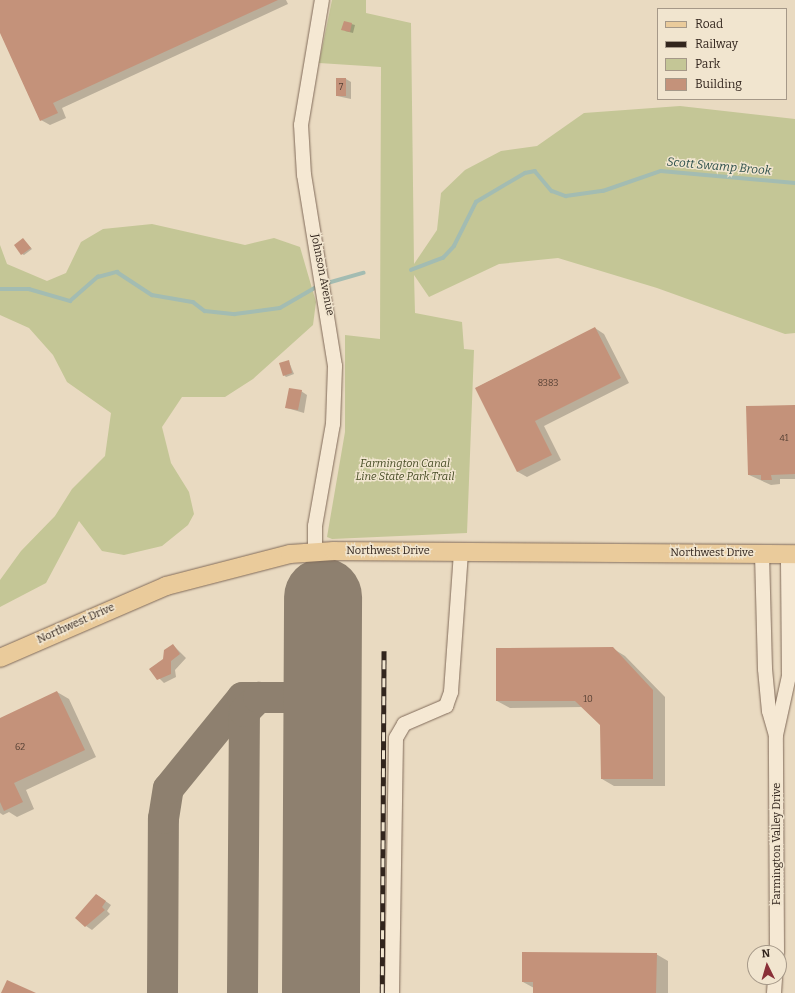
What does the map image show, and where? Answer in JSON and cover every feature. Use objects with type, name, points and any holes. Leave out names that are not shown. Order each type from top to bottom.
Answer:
[{"type":"main road","name":"Northwest Drive","points":[[0,658],[166,586],[246,563],[315,551],[792,554]]},
{"type":"street","name":"Johnson Avenue","points":[[315,551],[315,526],[330,447],[335,391],[333,343],[304,175],[301,125],[322,0]]},
{"type":"street","points":[[392,993],[396,738],[404,724],[441,710],[449,699],[461,552]]},
{"type":"street","name":"Farmington Valley Drive","points":[[762,554],[765,669],[769,711],[776,735]]},
{"type":"street","name":"Farmington Valley Drive","points":[[776,945],[776,735],[789,676],[792,554]]},
{"type":"green space","name":"Farmington Canal Line State Park Trail","points":[[332,0],[366,0],[366,13],[411,23],[414,264],[437,230],[441,193],[465,170],[501,151],[537,146],[584,113],[680,106],[795,119],[795,333],[785,334],[657,288],[558,258],[499,264],[429,297],[414,275],[415,313],[462,322],[464,349],[474,350],[467,533],[332,539],[327,537],[345,432],[345,335],[380,339],[381,67],[319,63]]},
{"type":"green space","points":[[152,224],[245,245],[274,238],[300,247],[316,302],[313,325],[253,379],[225,397],[182,397],[162,427],[171,463],[189,492],[194,514],[188,525],[162,546],[124,555],[102,551],[79,521],[46,583],[0,607],[0,580],[21,551],[55,516],[72,489],[105,456],[111,413],[67,382],[53,355],[29,328],[0,315],[0,245],[7,264],[47,281],[66,273],[81,242],[103,229]]},
{"type":"building","points":[[0,0],[278,0],[53,103],[58,113],[40,121],[0,33]]},
{"type":"building","points":[[344,21],[352,23],[350,32],[341,30]]},
{"type":"building","points":[[336,78],[346,78],[346,96],[336,96]]},
{"type":"building","points":[[23,238],[31,248],[21,255],[14,245]]},
{"type":"building","points":[[595,327],[621,378],[535,421],[552,455],[517,472],[475,388]]},
{"type":"building","points":[[289,360],[292,373],[283,376],[279,363]]},
{"type":"building","points":[[289,388],[302,390],[298,410],[285,408]]},
{"type":"building","points":[[795,405],[795,474],[771,475],[772,480],[761,480],[761,475],[748,475],[746,406]]},
{"type":"building","points":[[173,644],[180,654],[171,661],[171,674],[157,680],[149,669],[163,659],[164,650]]},
{"type":"building","points":[[613,647],[653,690],[653,779],[601,779],[600,725],[575,701],[496,701],[496,648]]},
{"type":"building","points":[[57,691],[85,750],[14,783],[23,802],[4,811],[0,802],[0,718]]},
{"type":"building","points":[[96,894],[106,901],[102,907],[105,910],[85,927],[75,918]]},
{"type":"building","points":[[522,952],[657,953],[656,993],[533,993],[533,982],[522,982]]},
{"type":"building","points":[[7,980],[36,993],[1,993]]},
{"type":"waterway","name":"Scott Swamp Brook","points":[[411,270],[443,258],[454,246],[476,202],[525,173],[535,171],[552,191],[566,196],[603,191],[661,171],[795,183]]},
{"type":"waterway","name":"Scott Swamp Brook","points":[[0,289],[29,289],[70,301],[98,277],[117,272],[152,295],[193,302],[205,311],[235,314],[280,308],[318,286]]},
{"type":"waterway","name":"Scott Swamp Brook","points":[[324,284],[363,273]]},
{"type":"taxiway","points":[[162,993],[163,818],[168,788],[242,697],[254,697]]},
{"type":"taxiway","points":[[242,993],[244,711],[258,697],[322,697]]},
{"type":"runway","points":[[321,993],[323,597]]},
{"type":"railway","points":[[382,993],[384,651]]}]
